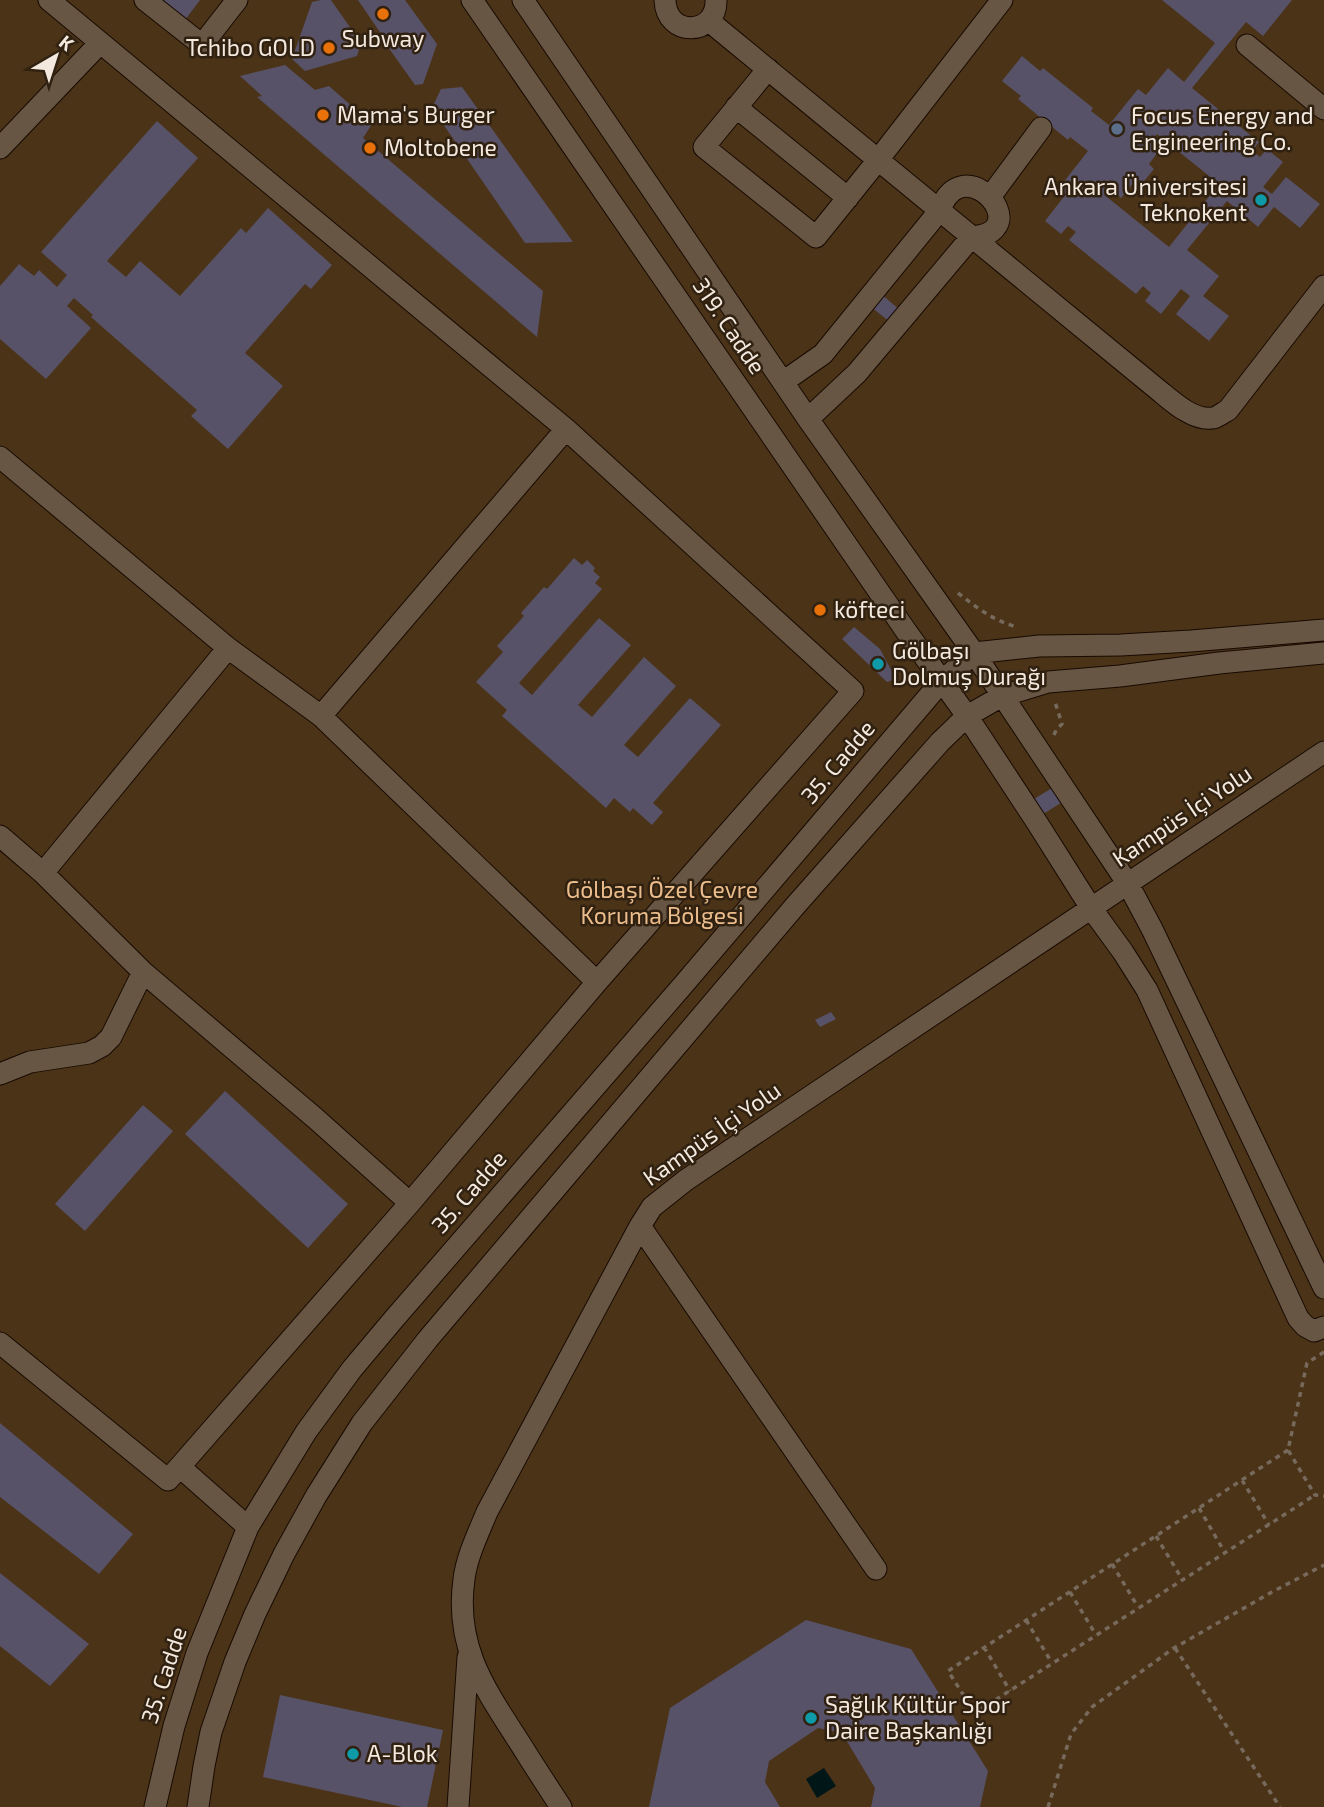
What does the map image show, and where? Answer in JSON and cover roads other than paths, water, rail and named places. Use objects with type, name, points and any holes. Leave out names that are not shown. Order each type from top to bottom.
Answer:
[{"type":"street","points":[[0,1343],[168,1480],[411,1203],[597,982],[853,691],[566,429],[49,0]]},
{"type":"street","points":[[145,0],[202,45],[237,0]]},
{"type":"street","name":"319. Cadde","points":[[472,0],[967,716],[1091,908],[1123,951],[1147,990],[1298,1318],[1314,1331],[1324,1327]]},
{"type":"street","name":"319. Cadde","points":[[523,0],[808,419],[974,653],[1128,884],[1324,1287]]},
{"type":"street","points":[[665,0],[666,11],[671,19],[677,24],[693,28],[709,21],[714,13],[716,0]]},
{"type":"street","points":[[768,69],[704,147],[816,237],[1002,0]]},
{"type":"street","points":[[709,21],[1162,393],[1199,417],[1214,418],[1228,410],[1324,286]]},
{"type":"street","points":[[0,148],[100,43]]},
{"type":"street","points":[[1247,44],[1324,109]]},
{"type":"street","points":[[736,107],[848,198]]},
{"type":"street","points":[[990,197],[1041,128]]},
{"type":"street","points":[[783,382],[823,354],[940,210],[949,192],[958,187],[975,187],[990,197],[998,207],[1000,219],[996,228],[986,236],[972,237],[857,373],[808,419]]},
{"type":"street","points":[[321,716],[566,429]]},
{"type":"street","points":[[2,463],[228,648],[321,716],[597,982]]},
{"type":"street","points":[[974,653],[1039,646],[1180,642],[1324,629]]},
{"type":"street","points":[[43,873],[228,648]]},
{"type":"street","name":"35. Cadde","points":[[155,1807],[174,1726],[197,1653],[248,1527],[306,1432],[352,1370],[942,682],[974,653]]},
{"type":"street","points":[[198,1807],[211,1732],[255,1614],[316,1496],[362,1423],[428,1339],[795,906],[940,743],[967,716],[1002,695],[1048,682],[1324,653]]},
{"type":"street","name":"Kampüs İçi Yolu","points":[[561,1807],[477,1674],[463,1624],[464,1578],[487,1512],[652,1207],[686,1180],[1324,752]]},
{"type":"street","points":[[0,836],[43,873],[144,972],[411,1203]]},
{"type":"street","points":[[0,1074],[30,1062],[89,1053],[102,1046],[111,1037],[144,972]]},
{"type":"street","points":[[640,1226],[876,1569]]},
{"type":"street","points":[[180,1467],[248,1527]]},
{"type":"street","points":[[458,1807],[469,1648]]},
{"type":"place","name":"Subway","points":[[383,14]]},
{"type":"place","name":"Tchibo GOLD","points":[[329,48]]},
{"type":"place","name":"Mama's Burger","points":[[323,115]]},
{"type":"place","name":"Focus Energy and Engineering Co.","points":[[1117,129]]},
{"type":"place","name":"Moltobene","points":[[370,148]]},
{"type":"place","name":"Ankara Üniversitesi Teknokent","points":[[1261,200]]},
{"type":"place","name":"köfteci","points":[[820,610]]},
{"type":"place","name":"Gölbaşı Dolmuş Durağı","points":[[878,664]]},
{"type":"place","name":"Sağlık Kültür Spor Daire Başkanlığı","points":[[811,1718]]},
{"type":"place","name":"A-Blok","points":[[353,1754]]},
{"type":"park label","name":"Gölbaşı Özel Çevre Koruma Bölgesi","points":[[662,903]]}]
